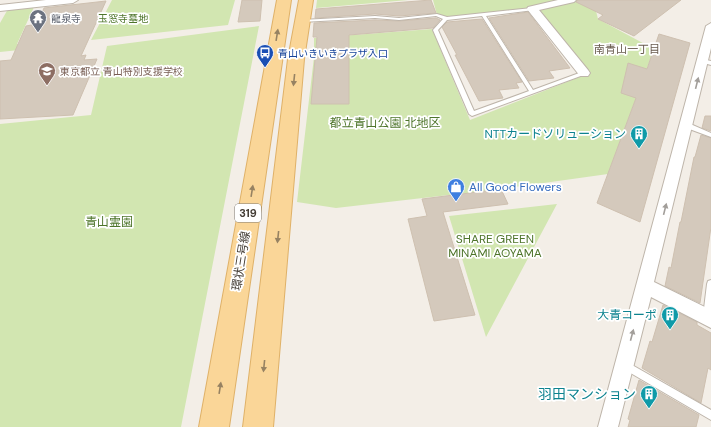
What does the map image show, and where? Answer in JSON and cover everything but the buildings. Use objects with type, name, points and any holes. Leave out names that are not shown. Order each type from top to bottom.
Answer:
[{"type":"main road","name":"環状三号線","points":[[214,427],[284,0]]},
{"type":"main road","points":[[258,427],[296,67],[306,0]]},
{"type":"street","points":[[0,8],[73,0]]},
{"type":"street","points":[[571,0],[532,9],[584,72]]},
{"type":"street","points":[[608,427],[646,286],[686,125],[707,62],[711,26]]},
{"type":"street","points":[[646,286],[709,318]]},
{"type":"lane","points":[[302,21],[375,17],[399,19],[436,15],[446,19],[532,9]]},
{"type":"lane","points":[[483,14],[532,92]]},
{"type":"lane","points":[[446,19],[435,30],[472,114],[584,72]]},
{"type":"lane","points":[[686,125],[711,135]]},
{"type":"lane","points":[[709,318],[711,284]]},
{"type":"lane","points":[[624,365],[711,415]]},
{"type":"green space","name":"玉窓寺墓地","points":[[112,0],[235,0],[228,25],[91,40]]},
{"type":"green space","points":[[317,0],[408,0],[316,8]]},
{"type":"green space","name":"都立青山公園 北地区","points":[[433,0],[587,0],[596,11],[598,19],[654,49],[608,174],[501,189],[336,208],[297,202],[314,57],[314,38],[432,29],[470,120],[587,74],[533,9],[446,19],[437,15]]},
{"type":"green space","points":[[34,7],[17,44],[61,40],[58,46],[0,52],[0,23],[8,9]]},
{"type":"green space","name":"青山霊園","points":[[259,26],[181,427],[0,427],[0,124],[91,115],[107,46]]},
{"type":"green space","name":"SHARE GREEN MINAMI AOYAMA","points":[[557,204],[486,337],[449,216]]},
{"type":"place","name":"龍泉寺","points":[[38,33]]},
{"type":"place","name":"青山いきいきプラザ入口","points":[[265,68]]},
{"type":"place","name":"東京都立 青山特別支援学校","points":[[47,86]]},
{"type":"place","name":"NTTカードソリューション","points":[[639,149]]},
{"type":"place","name":"All Good Flowers","points":[[456,202]]},
{"type":"place","name":"大青コーポ","points":[[670,330]]},
{"type":"place","name":"羽田マンション","points":[[649,409]]},
{"type":"district","name":"南青山一丁目","points":[[627,49]]}]
